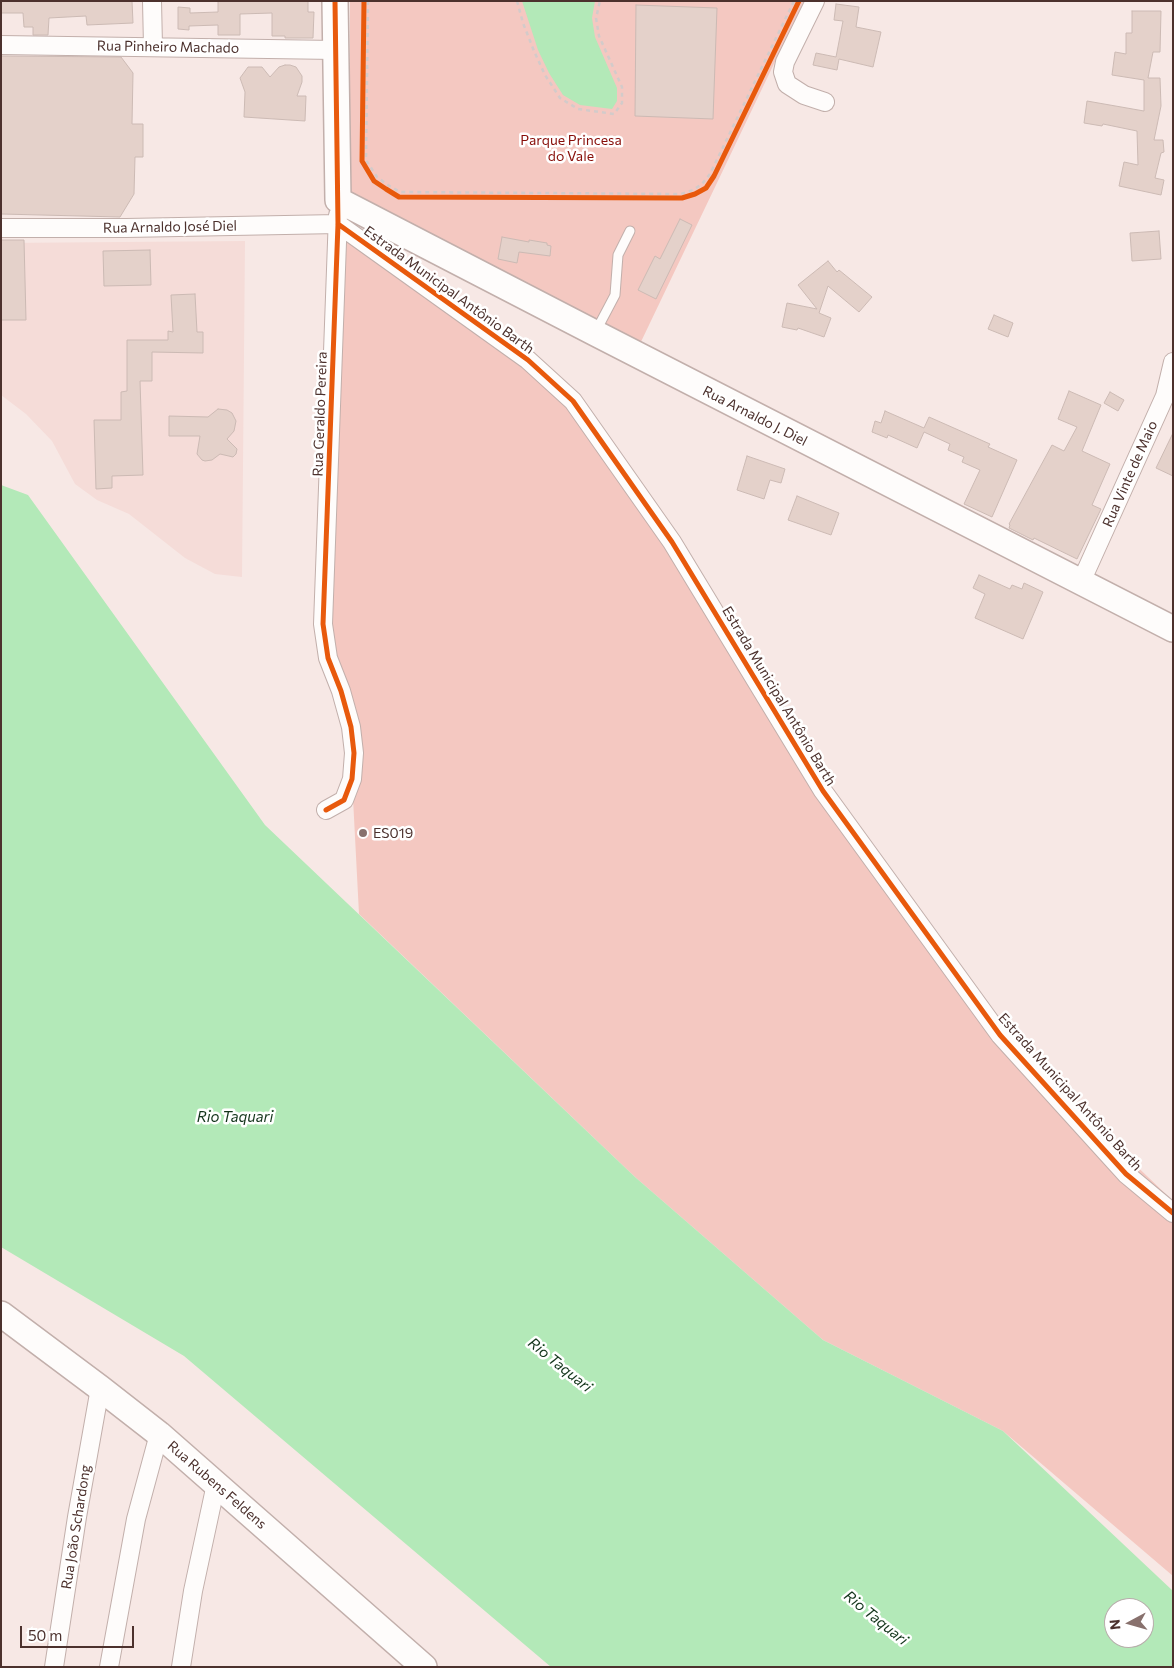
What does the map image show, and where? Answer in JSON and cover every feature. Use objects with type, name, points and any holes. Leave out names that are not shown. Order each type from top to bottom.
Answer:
[{"type":"street","points":[[152,1],[153,46]]},
{"type":"street","name":"Rua Geraldo Pereira","points":[[326,810],[344,800],[352,779],[354,753],[352,727],[328,658],[323,624],[338,212],[335,1]]},
{"type":"street","points":[[815,1],[785,62],[783,72],[787,84],[804,95],[825,102]]},
{"type":"street","name":"Rua Pinheiro Machado","points":[[1,45],[336,50]]},
{"type":"street","name":"Rua Arnaldo José Diel","points":[[1,228],[126,228],[338,212]]},
{"type":"street","name":"Rua Arnaldo J. Diel","points":[[338,212],[594,333],[1173,629]]},
{"type":"street","name":"Estrada Municipal Antônio Barth","points":[[338,212],[528,360],[573,401],[672,542],[823,791],[1000,1035],[1126,1174],[1173,1213]]},
{"type":"street","name":"Rua Vinte de Maio","points":[[1080,582],[1165,396],[1173,362]]},
{"type":"street","name":"Rua Rubens Feldens","points":[[1,1314],[159,1434],[424,1667]]},
{"type":"street","name":"Rua João Schardong","points":[[54,1667],[77,1516],[100,1388]]},
{"type":"street","points":[[109,1667],[136,1519],[159,1434]]},
{"type":"street","points":[[181,1667],[192,1591],[216,1484]]},
{"type":"lane","points":[[594,333],[615,295],[618,255],[630,231]]},
{"type":"path","points":[[364,1],[362,161],[374,181],[386,189],[399,196],[682,198],[706,188],[714,176],[799,1]]},
{"type":"path","points":[[368,1],[366,160],[377,177],[388,185],[400,192],[681,194],[693,190],[702,184],[710,174],[794,1]]},
{"type":"path","points":[[517,1],[534,52],[545,75],[560,98],[578,109],[614,114],[622,102],[622,87],[599,36],[596,18],[600,1]]},
{"type":"shaded area","points":[[245,241],[242,577],[215,574],[185,558],[129,514],[97,500],[75,484],[52,441],[26,414],[1,395],[1,243]]},
{"type":"green space","name":"Parque Princesa do Vale","points":[[350,1],[804,1],[638,348],[349,200]]},
{"type":"green space","points":[[338,224],[573,401],[823,791],[1000,1035],[1173,1201],[1173,1576],[1003,1431],[823,1340],[635,1177],[359,914],[352,779],[328,658]]},
{"type":"water","points":[[522,1],[595,1],[592,18],[595,37],[617,88],[617,101],[612,109],[580,105],[563,95],[549,73],[538,50]]},
{"type":"water","name":"Rio Taquari","points":[[1,485],[28,495],[265,825],[635,1177],[823,1340],[1003,1431],[1173,1591],[1173,1667],[551,1667],[184,1356],[1,1247]]},
{"type":"building","points":[[1,1],[132,1],[133,23],[87,25],[86,16],[49,18],[48,35],[33,35],[33,27],[24,27],[23,13],[1,13]]},
{"type":"building","points":[[218,1],[308,1],[308,12],[314,12],[313,38],[272,36],[272,13],[240,14],[240,35],[218,35],[218,25],[189,26],[189,30],[178,29],[178,7],[190,8],[190,13],[218,12]]},
{"type":"building","points":[[836,4],[859,7],[856,27],[881,32],[873,67],[839,59],[837,70],[813,65],[816,53],[836,57],[843,21],[834,20]]},
{"type":"building","points":[[636,5],[717,8],[713,119],[635,116]]},
{"type":"building","points":[[1132,11],[1161,11],[1160,52],[1153,52],[1148,78],[1160,78],[1161,106],[1154,140],[1163,140],[1164,152],[1161,153],[1155,178],[1164,180],[1161,195],[1119,186],[1124,162],[1138,165],[1137,131],[1103,124],[1102,126],[1084,123],[1087,101],[1144,111],[1144,80],[1112,75],[1115,52],[1126,54],[1126,33],[1132,33]]},
{"type":"building","points":[[1,56],[121,57],[133,73],[132,124],[143,124],[143,157],[135,157],[134,194],[120,217],[1,214]]},
{"type":"building","points":[[285,65],[296,67],[302,76],[297,96],[306,96],[305,121],[244,117],[245,92],[240,78],[248,67],[262,67],[270,77],[279,67]]},
{"type":"building","points":[[680,219],[692,225],[656,299],[638,290],[655,256],[660,259]]},
{"type":"building","points":[[1159,231],[1161,259],[1132,261],[1130,233]]},
{"type":"building","points":[[502,237],[547,243],[547,245],[551,246],[550,256],[519,252],[517,263],[498,259]]},
{"type":"building","points":[[1,240],[24,240],[26,320],[1,320]]},
{"type":"building","points":[[150,250],[151,285],[104,286],[103,251]]},
{"type":"building","points":[[828,261],[837,272],[839,270],[872,297],[859,312],[828,286],[819,313],[831,318],[824,337],[798,328],[797,330],[782,327],[787,303],[817,309],[798,285]]},
{"type":"building","points":[[195,294],[197,332],[203,332],[203,353],[152,352],[152,381],[140,381],[143,475],[112,476],[112,488],[96,489],[94,420],[121,420],[121,392],[127,391],[127,340],[168,340],[168,331],[173,332],[171,295]]},
{"type":"building","points":[[994,315],[1013,323],[1008,337],[988,329]]},
{"type":"building","points":[[1069,391],[1101,405],[1082,451],[1110,464],[1092,505],[1101,509],[1077,559],[1009,528],[1009,524],[1052,445],[1064,451],[1077,427],[1058,419]]},
{"type":"building","points":[[1110,392],[1124,400],[1118,411],[1104,403]]},
{"type":"building","points":[[218,409],[227,410],[232,413],[236,421],[234,431],[227,439],[237,449],[233,457],[220,454],[212,460],[205,461],[197,454],[200,436],[169,436],[169,416],[208,417]]},
{"type":"building","points":[[885,411],[924,428],[929,417],[990,444],[988,447],[1017,460],[992,517],[964,504],[980,470],[962,462],[964,457],[948,450],[950,444],[924,432],[917,448],[888,435],[887,438],[872,432],[875,421],[881,423]]},
{"type":"building","points":[[1173,433],[1173,476],[1156,468]]},
{"type":"building","points":[[747,456],[785,469],[781,483],[770,480],[764,499],[737,490]]},
{"type":"building","points":[[797,496],[839,513],[831,535],[788,520]]},
{"type":"building","points":[[979,575],[1010,589],[1012,585],[1022,589],[1024,583],[1043,592],[1023,639],[975,618],[985,594],[973,588]]},
{"type":"cycle path","points":[[326,810],[344,800],[352,779],[354,753],[351,727],[341,691],[328,658],[323,624],[338,224],[335,1]]},
{"type":"cycle path","points":[[364,1],[362,161],[374,181],[386,189],[399,197],[682,198],[706,188],[714,176],[799,1]]},
{"type":"cycle path","points":[[338,224],[528,360],[573,401],[672,542],[823,791],[1000,1035],[1126,1174],[1173,1213]]},
{"type":"place","name":"ES019","points":[[363,833]]}]
